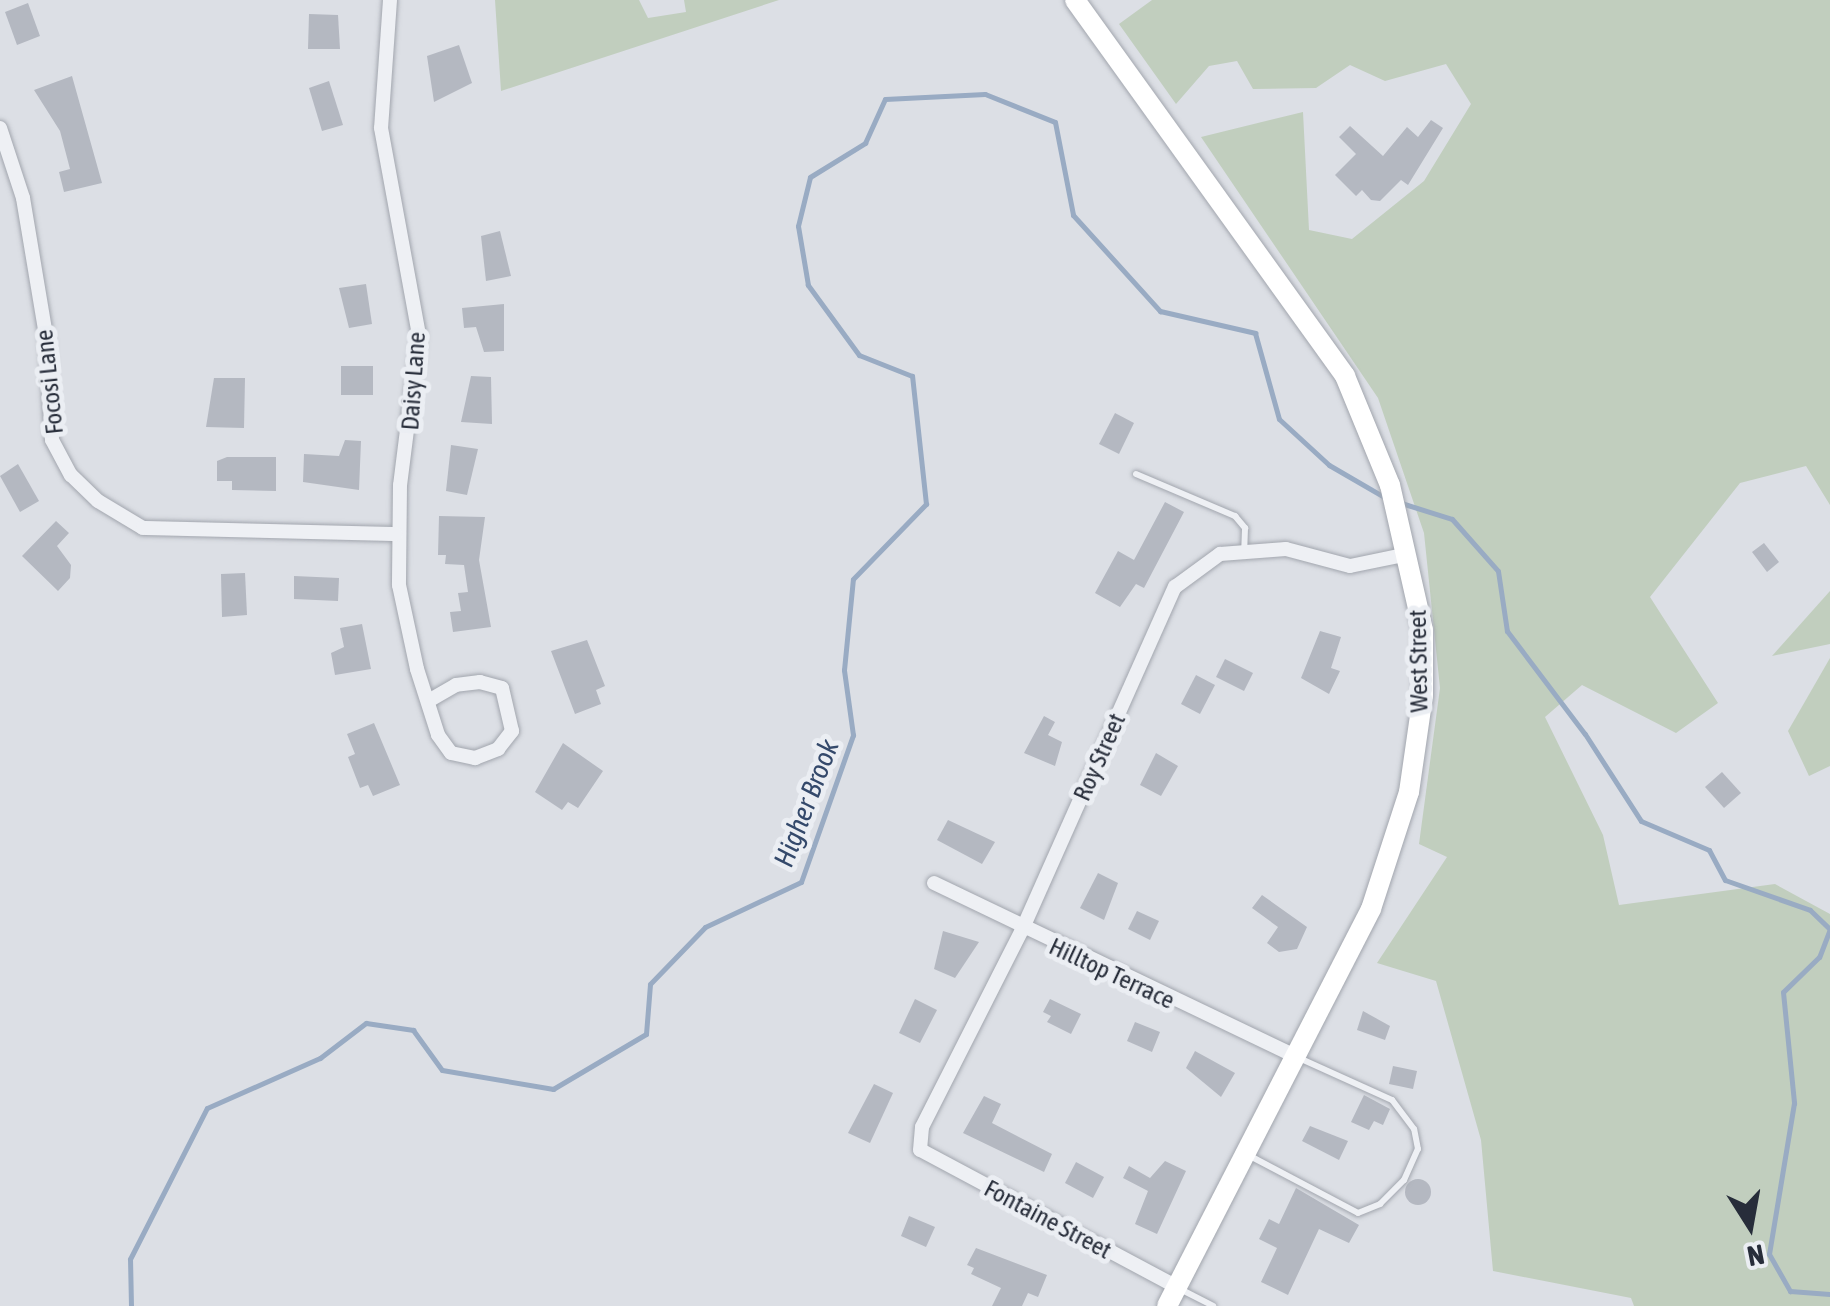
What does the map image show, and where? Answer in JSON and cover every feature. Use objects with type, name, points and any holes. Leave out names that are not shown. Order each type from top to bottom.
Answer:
[{"type":"main road","name":"West Street","points":[[1075,0],[1304,310],[1370,424],[1398,514],[1423,630],[1423,695],[1409,792],[1370,909],[1172,1296]]},
{"type":"street","name":"Daisy Lane","points":[[390,0],[381,128],[419,335],[396,534],[399,585],[428,700],[451,753],[475,758],[498,749],[512,731],[502,688],[480,682],[456,685],[428,700]]},
{"type":"street","name":"Focosi Lane","points":[[0,128],[23,198],[46,336],[52,440],[72,475],[98,501],[143,528],[396,534]]},
{"type":"street","name":"Roy Street","points":[[920,1150],[922,1127],[1022,930],[1175,587],[1220,554],[1286,549],[1350,566],[1408,554]]},
{"type":"street","name":"Hilltop Terrace","points":[[934,883],[1022,930],[1294,1056]]},
{"type":"street","name":"Fontaine Street","points":[[920,1150],[1172,1296]]},
{"type":"lane","points":[[1136,474],[1235,516],[1245,528],[1244,552]]},
{"type":"lane","points":[[1245,1154],[1358,1213],[1380,1204],[1404,1180],[1418,1149],[1414,1129],[1392,1100],[1294,1056]]},
{"type":"lane","points":[[1172,1296],[1213,1306]]},
{"type":"green space","points":[[495,0],[639,0],[648,18],[686,12],[684,0],[779,0],[501,91]]},
{"type":"green space","points":[[1152,0],[1830,0],[1830,505],[1806,466],[1740,483],[1650,597],[1718,703],[1676,733],[1582,685],[1545,717],[1603,835],[1619,905],[1775,884],[1830,914],[1830,1306],[1634,1306],[1631,1298],[1493,1271],[1481,1140],[1436,981],[1377,963],[1447,857],[1419,844],[1440,688],[1424,533],[1378,398],[1201,137],[1303,112],[1309,230],[1352,239],[1424,181],[1471,104],[1446,64],[1385,81],[1350,65],[1316,88],[1253,89],[1237,61],[1209,66],[1176,104],[1119,24]]},
{"type":"green space","points":[[1830,591],[1830,644],[1772,656]]},
{"type":"green space","points":[[1830,658],[1830,766],[1809,776],[1788,731]]},
{"type":"building","points":[[28,3],[40,36],[17,45],[5,12]]},
{"type":"building","points":[[309,14],[338,15],[340,49],[308,49]]},
{"type":"building","points":[[459,45],[472,83],[434,102],[427,56]]},
{"type":"building","points":[[72,76],[102,183],[64,192],[59,172],[70,169],[60,131],[34,90]]},
{"type":"building","points":[[329,81],[343,125],[322,131],[309,88]]},
{"type":"building","points":[[1431,120],[1443,128],[1408,185],[1401,180],[1380,201],[1371,200],[1362,190],[1356,196],[1335,175],[1356,154],[1339,137],[1350,126],[1383,156],[1407,127],[1418,137]]},
{"type":"building","points":[[500,231],[511,276],[486,281],[481,236]]},
{"type":"building","points":[[366,284],[372,324],[349,328],[339,288]]},
{"type":"building","points":[[504,304],[504,351],[484,352],[476,327],[464,328],[462,308]]},
{"type":"building","points":[[341,366],[373,366],[373,395],[341,395]]},
{"type":"building","points":[[471,376],[491,377],[492,424],[461,422]]},
{"type":"building","points":[[214,378],[245,378],[244,428],[206,427]]},
{"type":"building","points":[[1115,413],[1134,423],[1119,454],[1099,444]]},
{"type":"building","points":[[345,440],[361,441],[359,490],[303,482],[304,454],[339,456]]},
{"type":"building","points":[[451,445],[478,449],[467,495],[446,491]]},
{"type":"building","points":[[227,457],[276,457],[276,491],[232,490],[232,481],[217,481],[217,461]]},
{"type":"building","points":[[18,464],[39,501],[20,512],[0,476]]},
{"type":"building","points":[[1165,502],[1184,512],[1144,588],[1136,584],[1120,607],[1095,593],[1118,551],[1134,560]]},
{"type":"building","points":[[439,516],[485,517],[479,560],[491,627],[453,632],[450,612],[461,611],[458,593],[468,592],[464,565],[445,564],[446,555],[438,555]]},
{"type":"building","points":[[56,521],[69,533],[57,546],[71,565],[70,578],[58,591],[22,556]]},
{"type":"building","points":[[1764,543],[1779,562],[1767,572],[1752,552]]},
{"type":"building","points":[[245,573],[247,615],[222,617],[221,574]]},
{"type":"building","points":[[294,576],[339,578],[338,601],[294,599]]},
{"type":"building","points":[[362,624],[371,669],[335,675],[331,653],[344,647],[340,628]]},
{"type":"building","points":[[1320,631],[1341,637],[1331,668],[1340,671],[1329,694],[1301,678]]},
{"type":"building","points":[[587,640],[605,686],[596,690],[601,704],[575,714],[551,651]]},
{"type":"building","points":[[1225,659],[1253,673],[1244,691],[1216,677]]},
{"type":"building","points":[[1196,675],[1215,685],[1200,714],[1181,704]]},
{"type":"building","points":[[1044,716],[1055,722],[1048,735],[1062,742],[1055,766],[1024,753]]},
{"type":"building","points":[[374,723],[400,785],[373,796],[368,785],[360,788],[348,757],[355,754],[347,734]]},
{"type":"building","points":[[563,743],[603,771],[578,808],[568,802],[562,810],[535,792]]},
{"type":"building","points":[[1156,753],[1178,766],[1161,796],[1140,785]]},
{"type":"building","points":[[1722,772],[1741,793],[1724,808],[1705,787]]},
{"type":"building","points":[[948,820],[995,842],[982,864],[937,840]]},
{"type":"building","points":[[1098,873],[1118,883],[1104,920],[1080,908]]},
{"type":"building","points":[[1262,895],[1307,927],[1297,949],[1279,952],[1267,943],[1278,927],[1252,908]]},
{"type":"building","points":[[1137,911],[1159,921],[1150,940],[1128,929]]},
{"type":"building","points":[[943,931],[979,942],[955,978],[934,969]]},
{"type":"building","points":[[915,999],[937,1010],[920,1043],[899,1033]]},
{"type":"building","points":[[1050,999],[1081,1014],[1071,1034],[1047,1022],[1051,1016],[1043,1012]]},
{"type":"building","points":[[1363,1011],[1390,1026],[1385,1040],[1357,1030]]},
{"type":"building","points":[[1135,1022],[1160,1032],[1152,1052],[1127,1041]]},
{"type":"building","points":[[1195,1051],[1235,1073],[1221,1097],[1186,1068]]},
{"type":"building","points":[[1393,1066],[1417,1071],[1413,1089],[1389,1084]]},
{"type":"building","points":[[874,1084],[893,1093],[870,1143],[848,1133]]},
{"type":"building","points":[[1364,1095],[1390,1109],[1383,1125],[1374,1121],[1369,1130],[1351,1122]]},
{"type":"building","points":[[984,1096],[1001,1104],[992,1123],[1052,1154],[1044,1172],[963,1133]]},
{"type":"building","points":[[1310,1126],[1348,1141],[1339,1160],[1302,1141]]},
{"type":"building","points":[[1165,1161],[1186,1171],[1157,1234],[1135,1224],[1148,1191],[1123,1178],[1129,1166],[1150,1178]]},
{"type":"building","points":[[1076,1162],[1104,1177],[1093,1198],[1065,1183]]},
{"type":"building","points":[[1418,1179],[1427,1183],[1431,1192],[1427,1201],[1418,1205],[1409,1201],[1405,1192],[1409,1183]]},
{"type":"building","points":[[1296,1188],[1359,1225],[1349,1243],[1319,1229],[1288,1295],[1261,1282],[1277,1248],[1259,1239],[1269,1219],[1279,1224]]},
{"type":"building","points":[[909,1216],[935,1227],[926,1247],[901,1236]]},
{"type":"building","points":[[976,1248],[1047,1275],[1038,1297],[1028,1293],[1022,1306],[992,1306],[1001,1288],[971,1274],[974,1268],[967,1265]]},
{"type":"waterway","name":"Higher Brook","points":[[131,1306],[130,1259],[207,1108],[320,1058],[366,1023],[413,1030],[442,1070],[553,1089],[646,1034],[650,984],[705,927],[801,882],[853,735],[844,670],[853,579],[926,504],[912,376],[859,355],[808,285],[798,226],[810,177],[865,143],[885,99],[985,94],[1055,122],[1073,215],[1160,311],[1255,333],[1279,419],[1329,465],[1386,498]]},
{"type":"waterway","name":"Higher Brook","points":[[1401,503],[1452,519],[1498,571],[1507,631],[1585,734],[1641,821],[1709,850],[1725,880],[1810,910],[1830,929],[1819,957],[1783,992],[1794,1103],[1769,1254],[1790,1291],[1830,1294]]}]
